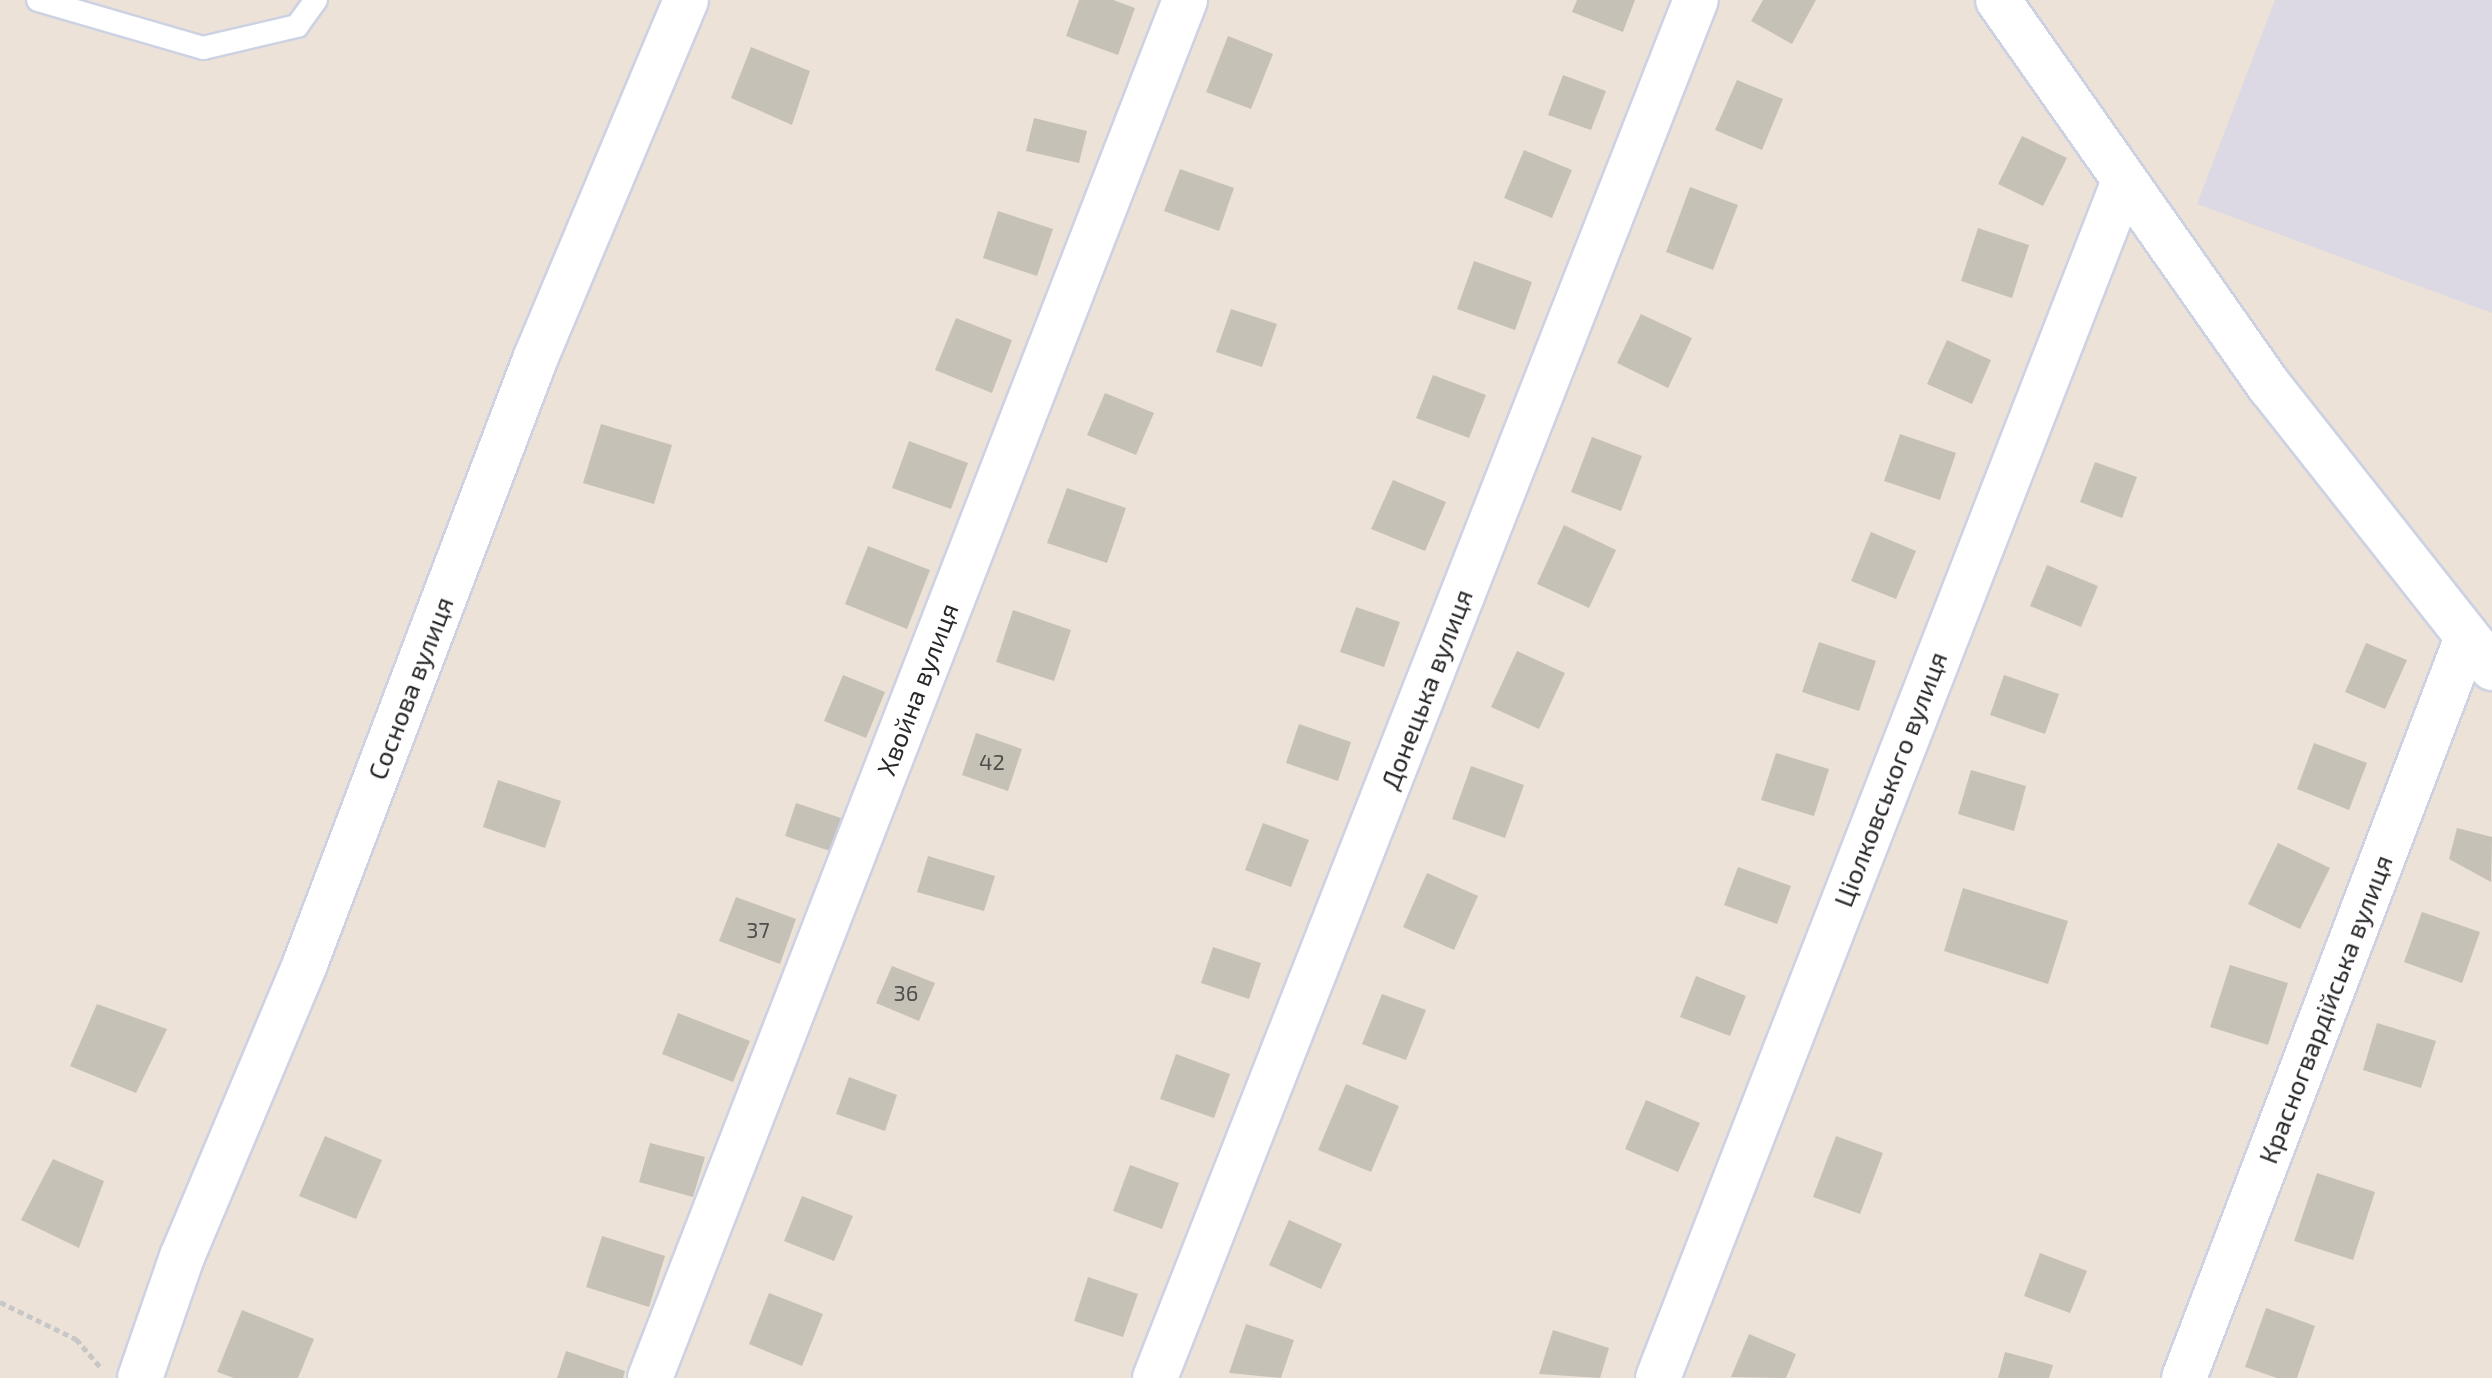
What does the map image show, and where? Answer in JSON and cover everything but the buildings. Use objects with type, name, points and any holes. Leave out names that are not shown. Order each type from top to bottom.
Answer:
[{"type":"street","name":"Соснова вулиця","points":[[123,1376],[182,1257],[305,964],[536,357],[686,0]]},
{"type":"street","name":"Хвойна вулиця","points":[[650,1378],[1185,0]]},
{"type":"street","name":"Донецька вулиця","points":[[1155,1378],[1696,0]]},
{"type":"street","points":[[1998,0],[2271,388],[2479,654]]},
{"type":"street","name":"Ціолковського вулиця","points":[[1658,1378],[2124,181]]},
{"type":"street","name":"Красногвардійська вулиця","points":[[2184,1378],[2479,654]]},
{"type":"lane","points":[[38,0],[203,48],[297,26],[316,0]]},
{"type":"path","points":[[0,1302],[76,1339],[123,1376]]},
{"type":"shaded area","points":[[2275,0],[2492,0],[2492,313],[2197,204]]}]
